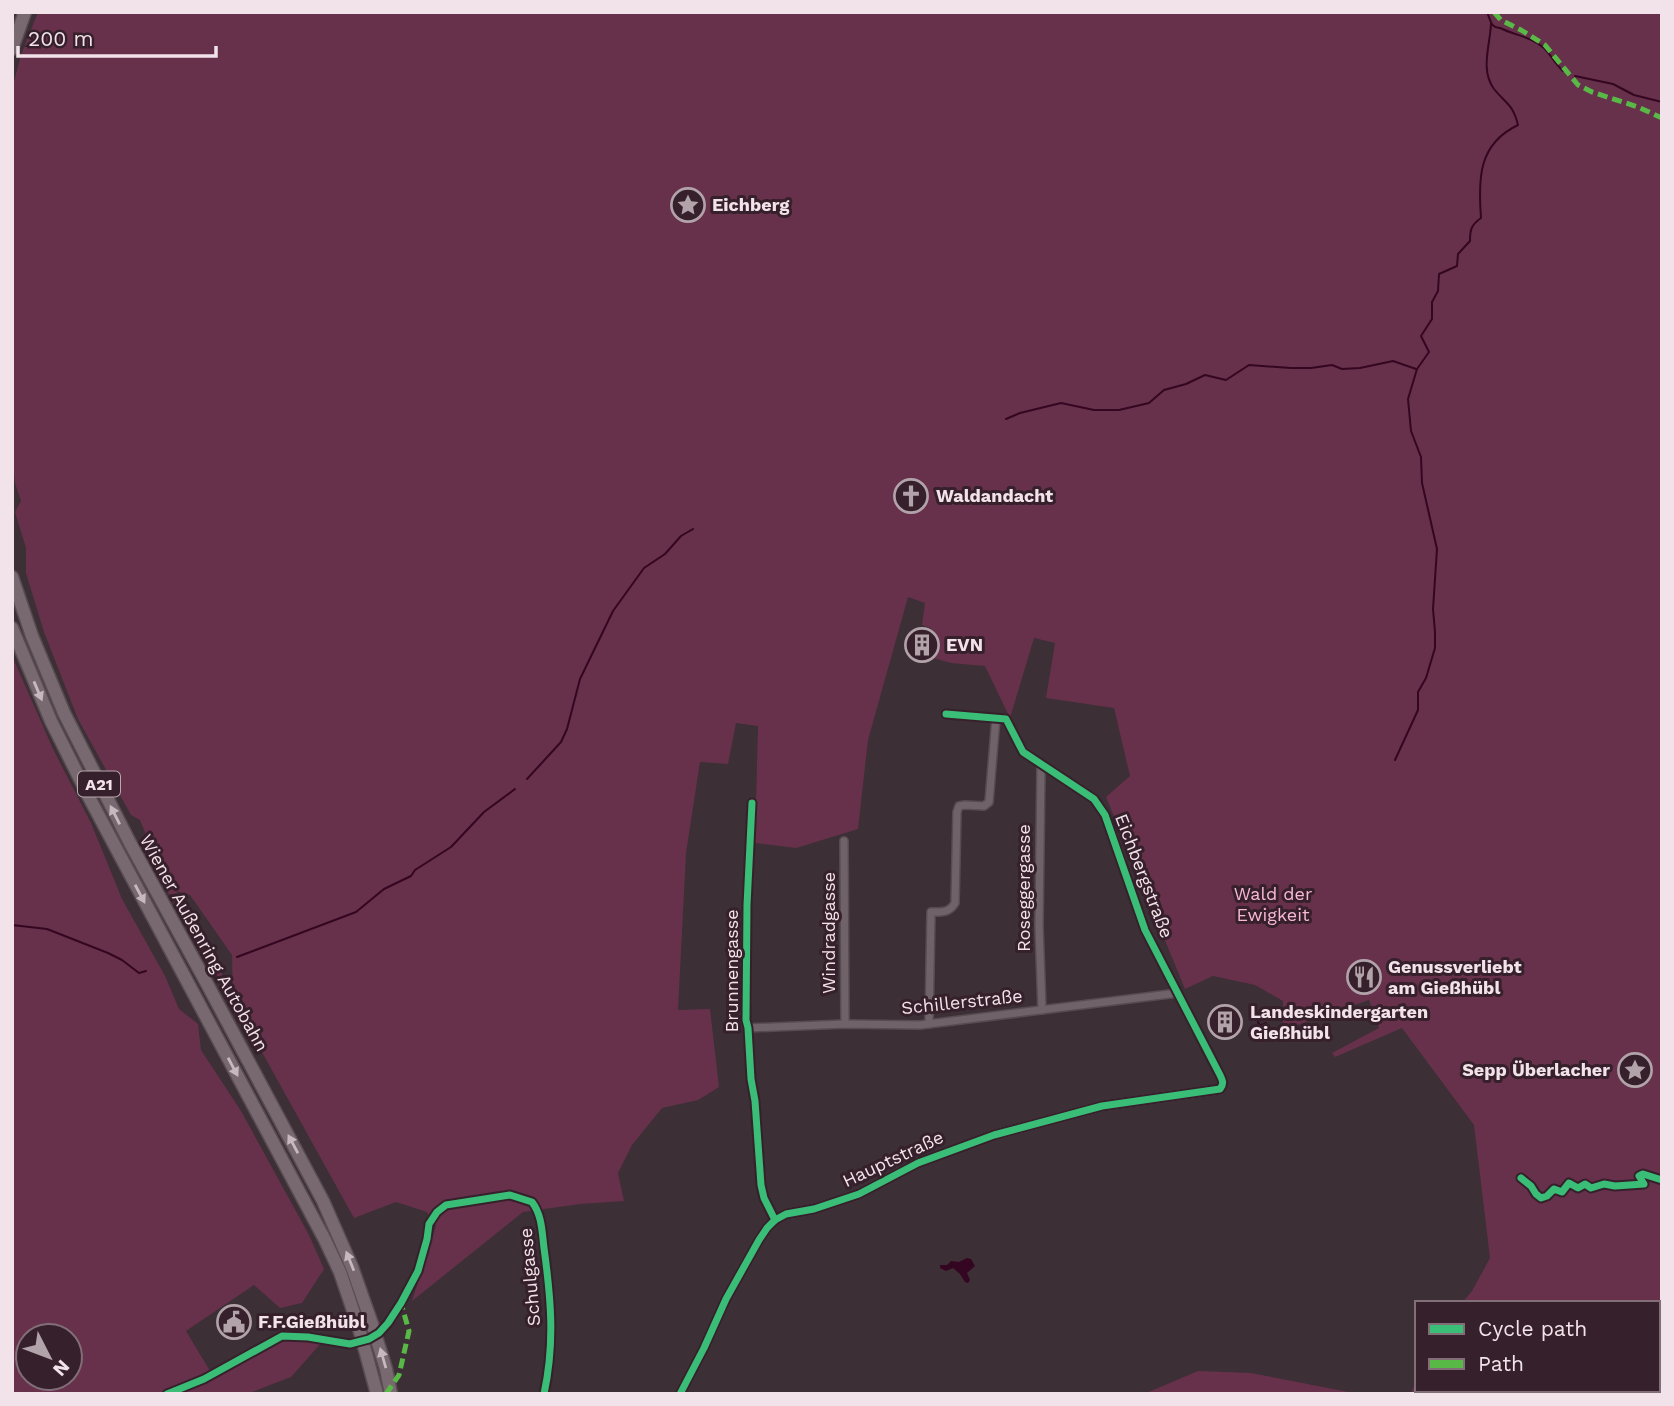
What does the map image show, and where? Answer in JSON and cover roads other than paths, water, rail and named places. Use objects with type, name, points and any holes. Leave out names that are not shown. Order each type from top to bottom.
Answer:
[{"type":"highway","points":[[12,49],[25,12]]},
{"type":"highway","name":"Wiener Außenring Autobahn","points":[[12,577],[32,636],[64,713],[130,843],[323,1201],[352,1267],[386,1369],[391,1394]]},
{"type":"highway","name":"Wiener Außenring Autobahn","points":[[12,628],[51,721],[91,802],[325,1240],[340,1272],[359,1328],[377,1394]]},
{"type":"street","points":[[929,1024],[931,912],[948,911],[955,903],[959,806],[984,806],[989,802],[996,718],[946,714]]},
{"type":"street","name":"Eichbergstraße","points":[[996,718],[1006,719],[1023,752],[1094,799],[1105,815],[1145,930],[1220,1075],[1223,1082],[1220,1089]]},
{"type":"street","name":"Roseggergasse","points":[[1041,765],[1042,1010]]},
{"type":"street","name":"Brunnengasse","points":[[752,803],[747,905],[746,1020],[761,1185],[775,1220]]},
{"type":"street","name":"Windradgasse","points":[[844,841],[845,1024]]},
{"type":"street","name":"Schillerstraße","points":[[748,1028],[929,1024],[1178,993]]},
{"type":"street","name":"Hauptstraße","points":[[775,1220],[786,1214],[814,1209],[859,1194],[918,1163],[994,1135],[1102,1106],[1220,1089]]},
{"type":"street","name":"Schulgasse","points":[[167,1394],[204,1379],[282,1336],[309,1337],[350,1344],[369,1339],[388,1323],[401,1303],[418,1271],[429,1224],[437,1212],[446,1205],[510,1195],[532,1202],[539,1214],[551,1297],[550,1351],[544,1394]]},
{"type":"street","points":[[681,1394],[726,1299],[759,1240],[775,1220]]},
{"type":"waterway","points":[[1487,12],[1494,26],[1539,44],[1563,71]]},
{"type":"waterway","points":[[1395,760],[1418,710],[1418,692],[1426,678],[1435,648],[1433,609],[1437,549],[1422,483],[1421,457],[1411,431],[1408,399],[1417,369],[1429,352],[1421,336],[1432,319],[1432,302],[1438,291],[1439,274],[1457,266],[1458,254],[1470,241],[1472,228],[1481,218],[1483,164],[1495,142],[1518,125],[1511,108],[1494,89],[1487,74],[1491,24]]},
{"type":"waterway","points":[[1575,76],[1613,84],[1634,95],[1662,102]]},
{"type":"waterway","points":[[1006,419],[1061,403],[1094,410],[1119,410],[1149,403],[1164,390],[1205,375],[1226,380],[1249,365],[1291,368],[1332,365],[1342,369],[1393,361],[1416,369]]},
{"type":"waterway","points":[[527,779],[561,742],[580,679],[613,611],[644,568],[665,554],[681,536],[693,529]]},
{"type":"waterway","points":[[237,957],[356,912],[384,889],[411,876],[415,870],[451,847],[484,812],[515,789]]},
{"type":"waterway","points":[[12,925],[47,929],[108,953],[139,973],[146,971]]},
{"type":"waterway","points":[[1258,1022],[1260,1026],[1266,1023]]},
{"type":"place","name":"Eichberg","points":[[688,205]]},
{"type":"place","name":"Waldandacht","points":[[911,496]]},
{"type":"place","name":"EVN","points":[[922,645]]},
{"type":"place","name":"Genussverliebt am Gießhübl","points":[[1364,977]]},
{"type":"place","name":"Landeskindergarten Gießhübl","points":[[1225,1022]]},
{"type":"place","name":"Sepp Überlacher","points":[[1635,1070]]},
{"type":"place","name":"F.F.Gießhübl","points":[[234,1322]]},
{"type":"park label","name":"Wald der Ewigkeit","points":[[1273,904]]}]
